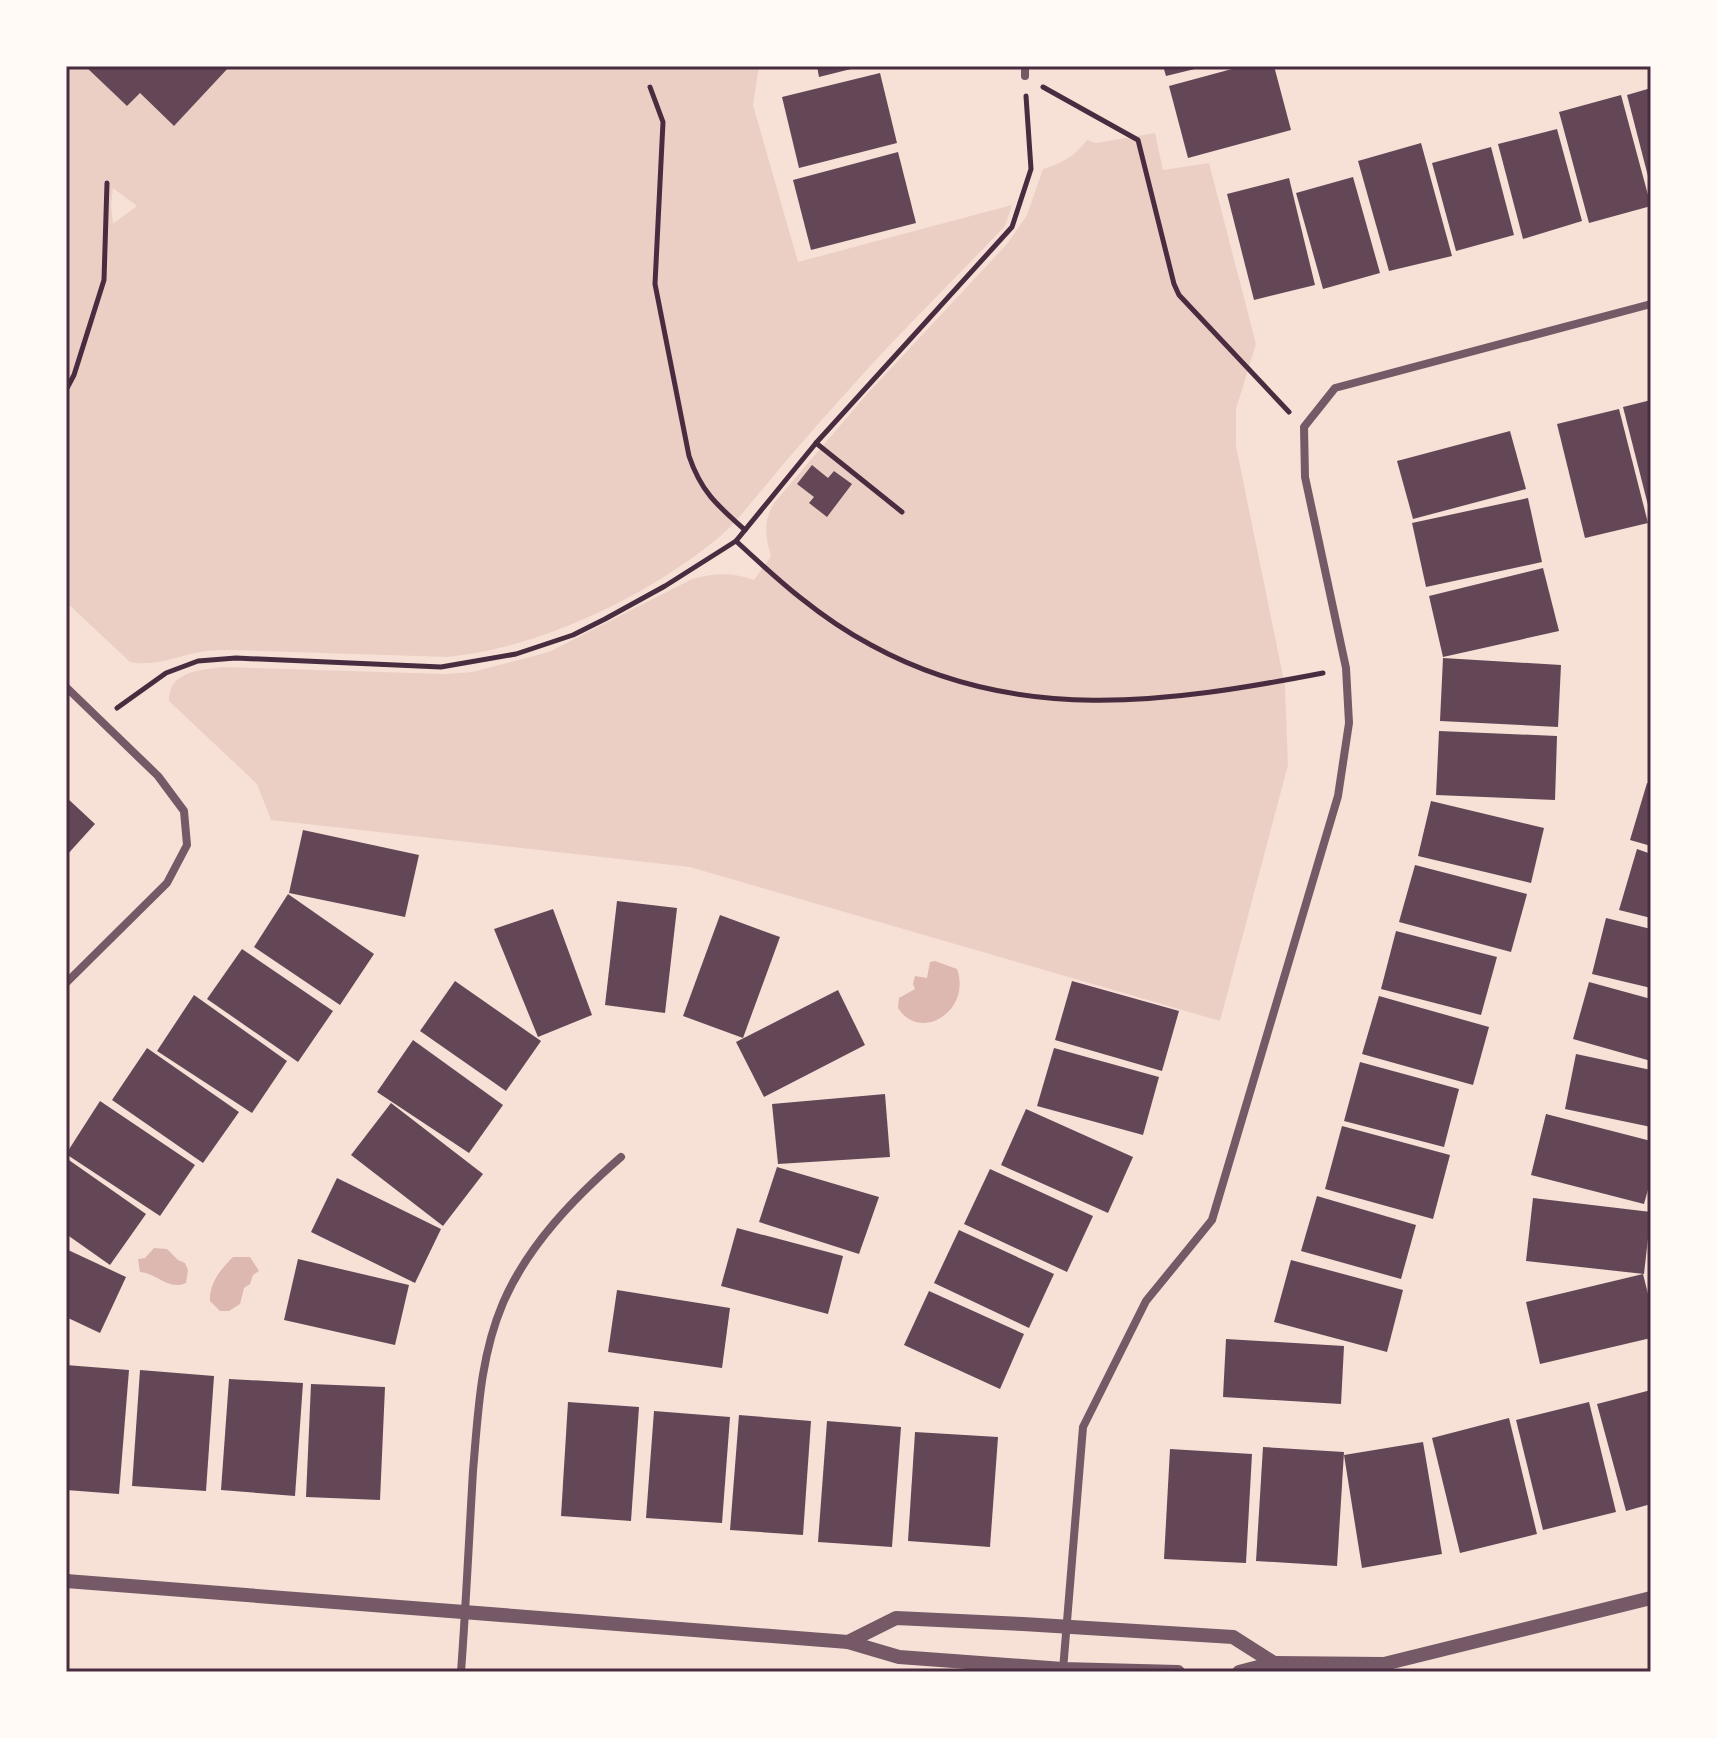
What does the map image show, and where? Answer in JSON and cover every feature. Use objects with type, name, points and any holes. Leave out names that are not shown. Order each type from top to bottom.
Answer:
[{"type":"street","points":[[1025,66],[1025,76]]},
{"type":"street","points":[[1063,1670],[1083,1427],[1146,1301],[1212,1220],[1338,796],[1349,723],[1346,668],[1305,477],[1304,427],[1335,388],[1651,304]]},
{"type":"street","points":[[66,687],[158,776],[184,811],[187,845],[167,883],[66,983]]},
{"type":"street","points":[[461,1672],[478,1413],[482,1376],[494,1329],[510,1291],[540,1243],[587,1188],[621,1157]]},
{"type":"street","points":[[66,1581],[848,1642],[899,1657],[1063,1670],[1178,1672]]},
{"type":"street","points":[[1239,1672],[1274,1663],[1384,1664],[1651,1598]]},
{"type":"street","points":[[848,1642],[896,1618],[1067,1626],[1233,1637],[1274,1663]]},
{"type":"path","points":[[1025,76],[1138,140],[1179,295],[1304,427]]},
{"type":"path","points":[[101,721],[166,673],[198,661],[236,658],[441,667],[516,654],[573,635],[605,619],[736,541],[816,443],[1012,227],[1031,169],[1025,76]]},
{"type":"path","points":[[650,87],[663,122],[655,284],[689,456],[696,477],[710,499],[745,530]]},
{"type":"path","points":[[66,390],[74,375],[104,280],[107,183]]},
{"type":"path","points":[[816,443],[902,512]]},
{"type":"path","points":[[736,541],[807,604],[868,644],[944,676],[1010,695],[1116,701],[1172,696],[1346,668]]},
{"type":"shaded area","points":[[66,66],[85,66],[127,106],[140,93],[174,126],[230,66],[759,66],[753,105],[798,262],[1012,205],[1005,226],[872,364],[727,530],[653,584],[587,618],[517,643],[447,657],[222,650],[140,663],[130,662],[66,602]],"holes":[[[113,188],[137,206],[113,224]]]},
{"type":"shaded area","points":[[1155,133],[1163,170],[1209,163],[1256,344],[1236,409],[1236,446],[1285,686],[1288,765],[1220,1021],[690,867],[271,820],[257,784],[169,701],[170,691],[179,678],[221,667],[446,674],[472,672],[549,652],[692,579],[723,574],[754,580],[771,556],[766,529],[774,503],[867,394],[1007,244],[1027,215],[1043,169],[1068,158],[1087,140],[1096,143]]},
{"type":"shaded area","points":[[930,962],[957,969],[960,984],[957,998],[951,1009],[941,1017],[919,1023],[907,1018],[898,1008],[899,998],[915,989],[915,976],[927,978]]},
{"type":"shaded area","points":[[154,1248],[167,1249],[185,1263],[188,1270],[186,1283],[174,1285],[140,1272],[138,1259],[145,1258]]},
{"type":"shaded area","points":[[233,1257],[250,1257],[259,1271],[244,1288],[240,1304],[229,1311],[220,1311],[210,1301],[211,1288],[220,1271]]},
{"type":"building","points":[[85,66],[230,66],[174,126],[140,93],[127,106]]},
{"type":"building","points":[[817,66],[859,66],[859,67],[819,77]]},
{"type":"building","points":[[1163,66],[1203,66],[1203,67],[1166,76]]},
{"type":"building","points":[[1243,66],[1274,66],[1291,130],[1188,158],[1169,86]]},
{"type":"building","points":[[880,73],[897,143],[799,168],[782,97]]},
{"type":"building","points":[[1651,88],[1651,184],[1650,184],[1627,95]]},
{"type":"building","points":[[1621,95],[1651,206],[1589,223],[1559,112]]},
{"type":"building","points":[[1557,129],[1582,221],[1523,239],[1498,144]]},
{"type":"building","points":[[1421,143],[1452,256],[1389,271],[1358,161]]},
{"type":"building","points":[[1491,147],[1514,235],[1456,251],[1432,163]]},
{"type":"building","points":[[898,152],[916,223],[811,250],[793,180]]},
{"type":"building","points":[[1353,177],[1380,273],[1323,289],[1296,193]]},
{"type":"building","points":[[1289,178],[1315,285],[1254,300],[1227,194]]},
{"type":"building","points":[[1651,400],[1651,513],[1650,513],[1623,407]]},
{"type":"building","points":[[1619,409],[1648,523],[1585,538],[1557,424]]},
{"type":"building","points":[[1510,431],[1526,489],[1413,519],[1397,461]]},
{"type":"building","points":[[812,465],[828,478],[834,471],[852,484],[827,517],[809,503],[814,497],[797,484]]},
{"type":"building","points":[[1528,498],[1542,562],[1426,587],[1412,523]]},
{"type":"building","points":[[1543,568],[1559,631],[1443,657],[1429,596]]},
{"type":"building","points":[[1443,658],[1561,665],[1558,727],[1440,721]]},
{"type":"building","points":[[1439,731],[1557,736],[1555,800],[1436,795]]},
{"type":"building","points":[[1647,783],[1651,784],[1651,846],[1630,840]]},
{"type":"building","points":[[66,797],[95,824],[66,856]]},
{"type":"building","points":[[1431,801],[1544,828],[1531,883],[1418,856]]},
{"type":"building","points":[[303,830],[419,855],[405,917],[289,893]]},
{"type":"building","points":[[1637,849],[1651,854],[1651,918],[1619,910]]},
{"type":"building","points":[[1415,865],[1527,894],[1511,952],[1399,922]]},
{"type":"building","points":[[288,894],[374,954],[340,1005],[254,947]]},
{"type":"building","points":[[617,901],[677,908],[665,1013],[605,1005]]},
{"type":"building","points":[[553,909],[592,1015],[538,1037],[494,929]]},
{"type":"building","points":[[720,915],[780,937],[743,1038],[683,1016]]},
{"type":"building","points":[[1606,918],[1651,929],[1651,988],[1592,974]]},
{"type":"building","points":[[1396,931],[1497,957],[1481,1015],[1381,989]]},
{"type":"building","points":[[242,949],[333,1011],[298,1062],[207,999]]},
{"type":"building","points":[[455,981],[541,1041],[506,1091],[420,1031]]},
{"type":"building","points":[[1072,981],[1179,1011],[1162,1071],[1055,1040]]},
{"type":"building","points":[[1589,982],[1651,999],[1651,1061],[1573,1039]]},
{"type":"building","points":[[838,990],[865,1045],[764,1097],[736,1042]]},
{"type":"building","points":[[194,995],[287,1061],[252,1113],[157,1051]]},
{"type":"building","points":[[1379,996],[1489,1027],[1473,1085],[1362,1054]]},
{"type":"building","points":[[413,1040],[503,1105],[469,1153],[377,1092]]},
{"type":"building","points":[[147,1048],[239,1112],[203,1163],[112,1100]]},
{"type":"building","points":[[1054,1048],[1159,1077],[1143,1135],[1037,1106]]},
{"type":"building","points":[[1576,1054],[1651,1070],[1651,1127],[1565,1109]]},
{"type":"building","points":[[1360,1062],[1459,1089],[1444,1147],[1344,1121]]},
{"type":"building","points":[[885,1094],[890,1157],[778,1164],[772,1104]]},
{"type":"building","points":[[100,1101],[195,1165],[160,1216],[66,1154]]},
{"type":"building","points":[[391,1103],[483,1174],[443,1226],[351,1155]]},
{"type":"building","points":[[1026,1109],[1133,1157],[1108,1213],[1001,1165]]},
{"type":"building","points":[[1546,1114],[1651,1141],[1651,1179],[1644,1204],[1531,1175]]},
{"type":"building","points":[[1342,1126],[1450,1155],[1433,1219],[1325,1189]]},
{"type":"building","points":[[66,1158],[146,1214],[110,1265],[66,1234]]},
{"type":"building","points":[[777,1167],[879,1197],[859,1254],[759,1222]]},
{"type":"building","points":[[990,1169],[1093,1216],[1067,1272],[964,1224]]},
{"type":"building","points":[[337,1178],[441,1229],[415,1283],[311,1232]]},
{"type":"building","points":[[1317,1196],[1416,1225],[1401,1279],[1301,1251]]},
{"type":"building","points":[[1533,1198],[1651,1212],[1644,1274],[1526,1261]]},
{"type":"building","points":[[737,1228],[843,1256],[828,1314],[721,1286]]},
{"type":"building","points":[[959,1230],[1054,1274],[1029,1328],[934,1283]]},
{"type":"building","points":[[66,1249],[126,1277],[100,1333],[66,1317]]},
{"type":"building","points":[[298,1259],[409,1285],[395,1345],[284,1320]]},
{"type":"building","points":[[1291,1260],[1403,1290],[1387,1352],[1274,1322]]},
{"type":"building","points":[[1643,1274],[1651,1306],[1651,1338],[1540,1364],[1526,1302]]},
{"type":"building","points":[[617,1290],[730,1308],[722,1368],[608,1352]]},
{"type":"building","points":[[929,1291],[1024,1334],[1000,1389],[904,1345]]},
{"type":"building","points":[[1226,1339],[1344,1346],[1341,1404],[1223,1397]]},
{"type":"building","points":[[66,1365],[129,1370],[119,1494],[66,1490]]},
{"type":"building","points":[[140,1370],[214,1376],[206,1491],[132,1486]]},
{"type":"building","points":[[229,1379],[303,1383],[295,1496],[221,1490]]},
{"type":"building","points":[[311,1384],[385,1387],[380,1500],[306,1497]]},
{"type":"building","points":[[1651,1390],[1651,1504],[1626,1511],[1597,1404]]},
{"type":"building","points":[[568,1402],[639,1407],[631,1521],[561,1516]]},
{"type":"building","points":[[1589,1402],[1616,1512],[1543,1530],[1516,1420]]},
{"type":"building","points":[[654,1411],[730,1417],[722,1523],[646,1518]]},
{"type":"building","points":[[739,1415],[811,1421],[803,1535],[730,1530]]},
{"type":"building","points":[[1509,1418],[1537,1534],[1460,1553],[1432,1438]]},
{"type":"building","points":[[827,1421],[901,1427],[892,1547],[818,1542]]},
{"type":"building","points":[[915,1432],[998,1437],[990,1547],[908,1541]]},
{"type":"building","points":[[1423,1442],[1442,1554],[1362,1568],[1344,1455]]},
{"type":"building","points":[[1263,1447],[1344,1452],[1337,1566],[1256,1561]]},
{"type":"building","points":[[1170,1449],[1252,1454],[1246,1563],[1164,1559]]}]
